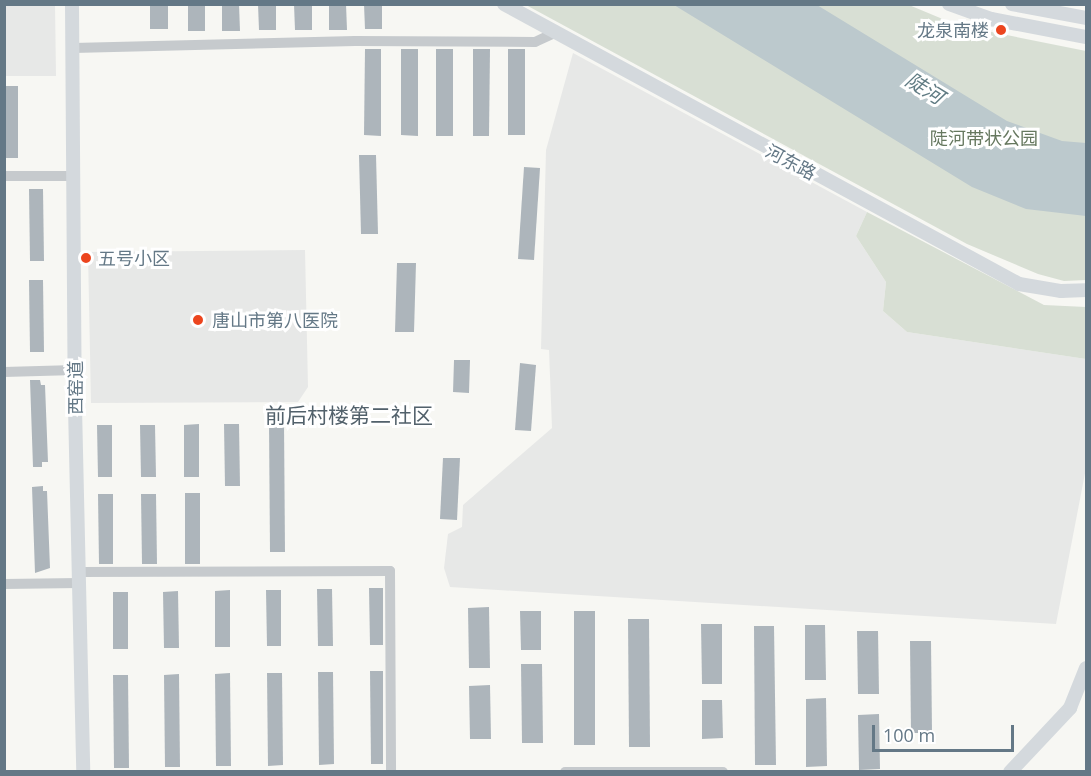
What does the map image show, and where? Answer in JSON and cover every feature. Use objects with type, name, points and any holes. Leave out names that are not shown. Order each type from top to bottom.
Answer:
[{"type":"street","name":"西窑道","points":[[72,4],[75,370],[83,771]]},
{"type":"street","name":"河东路","points":[[504,4],[1019,284],[1060,291],[1086,290]]},
{"type":"street","points":[[950,4],[991,19],[1086,37]]},
{"type":"street","points":[[1012,4],[1086,18]]},
{"type":"street","points":[[73,48],[355,40],[535,42],[554,33]]},
{"type":"street","points":[[4,176],[74,176]]},
{"type":"street","points":[[4,372],[75,370]]},
{"type":"street","points":[[4,584],[79,578],[390,571],[391,771]]},
{"type":"street","points":[[1010,771],[1070,708],[1085,677]]},
{"type":"street","points":[[565,771],[723,771]]},
{"type":"shaded area","points":[[5,4],[55,5],[56,76],[5,76]]},
{"type":"shaded area","points":[[573,53],[867,212],[856,236],[886,282],[883,311],[907,332],[1086,359],[1086,468],[1056,624],[450,587],[444,568],[448,534],[462,527],[463,505],[552,428],[549,350],[541,349],[546,150]]},
{"type":"shaded area","name":"唐山市第八医院","points":[[305,250],[308,387],[298,402],[91,403],[88,252]]},
{"type":"green space","name":"陡河带状公园","points":[[526,5],[909,5],[957,25],[1086,51],[1086,280],[1064,281],[1038,274],[967,244]]},
{"type":"green space","points":[[867,212],[1044,305],[1086,307],[1086,359],[907,332],[883,311],[886,282],[856,236]]},
{"type":"water","name":"陡河","points":[[674,5],[817,5],[1007,121],[1062,141],[1086,143],[1086,216],[1026,209],[972,187]]},
{"type":"building","points":[[150,4],[168,4],[168,29],[150,29]]},
{"type":"building","points":[[188,4],[205,4],[205,31],[188,31]]},
{"type":"building","points":[[222,4],[239,4],[240,31],[222,31]]},
{"type":"building","points":[[258,4],[276,4],[276,30],[259,30]]},
{"type":"building","points":[[294,4],[312,4],[312,30],[295,30]]},
{"type":"building","points":[[329,4],[346,4],[347,30],[329,30]]},
{"type":"building","points":[[364,4],[382,4],[382,29],[365,29]]},
{"type":"building","points":[[365,49],[381,49],[381,136],[364,135]]},
{"type":"building","points":[[401,49],[418,49],[418,136],[401,135]]},
{"type":"building","points":[[436,49],[453,49],[453,136],[436,136]]},
{"type":"building","points":[[473,49],[490,49],[489,136],[473,136]]},
{"type":"building","points":[[508,49],[525,49],[525,135],[508,135]]},
{"type":"building","points":[[4,86],[18,86],[18,158],[4,158]]},
{"type":"building","points":[[359,155],[376,155],[378,234],[361,234]]},
{"type":"building","points":[[524,167],[540,168],[534,260],[518,259]]},
{"type":"building","points":[[29,189],[43,189],[44,261],[30,261]]},
{"type":"building","points":[[397,263],[416,263],[414,332],[395,332]]},
{"type":"building","points":[[29,280],[43,280],[44,352],[30,352]]},
{"type":"building","points":[[454,360],[470,360],[469,393],[453,392]]},
{"type":"building","points":[[520,363],[536,365],[531,431],[515,430]]},
{"type":"building","points":[[30,380],[40,380],[41,385],[45,385],[48,462],[42,462],[42,467],[33,467]]},
{"type":"building","points":[[269,422],[284,422],[285,552],[270,552]]},
{"type":"building","points":[[199,424],[199,477],[184,477],[184,425]]},
{"type":"building","points":[[224,424],[239,424],[240,486],[225,486]]},
{"type":"building","points":[[97,425],[112,425],[112,477],[98,477]]},
{"type":"building","points":[[140,425],[155,425],[156,477],[141,477]]},
{"type":"building","points":[[443,458],[460,458],[457,520],[440,519]]},
{"type":"building","points":[[43,486],[43,491],[47,491],[50,568],[35,573],[32,487]]},
{"type":"building","points":[[185,493],[200,493],[200,564],[185,564]]},
{"type":"building","points":[[98,494],[113,494],[113,564],[99,564]]},
{"type":"building","points":[[141,494],[156,494],[157,564],[142,564]]},
{"type":"building","points":[[369,588],[383,588],[383,645],[370,645]]},
{"type":"building","points":[[317,589],[332,589],[333,646],[318,646]]},
{"type":"building","points":[[230,590],[230,647],[215,647],[215,591]]},
{"type":"building","points":[[266,590],[281,590],[281,646],[267,646]]},
{"type":"building","points":[[178,591],[179,648],[164,648],[163,592]]},
{"type":"building","points":[[113,592],[128,592],[128,649],[113,649]]},
{"type":"building","points":[[489,607],[490,668],[469,668],[468,608]]},
{"type":"building","points":[[520,611],[541,611],[541,650],[521,650]]},
{"type":"building","points":[[574,611],[595,611],[595,745],[574,745]]},
{"type":"building","points":[[628,619],[649,619],[650,747],[629,747]]},
{"type":"building","points":[[701,624],[722,624],[722,684],[702,684]]},
{"type":"building","points":[[805,625],[825,625],[826,680],[805,680]]},
{"type":"building","points":[[754,626],[774,626],[776,765],[755,765]]},
{"type":"building","points":[[857,631],[878,631],[879,694],[858,694]]},
{"type":"building","points":[[910,641],[931,641],[932,733],[911,733]]},
{"type":"building","points":[[521,664],[542,664],[543,743],[522,743]]},
{"type":"building","points":[[370,671],[383,671],[383,764],[371,764]]},
{"type":"building","points":[[318,672],[333,672],[334,764],[319,765]]},
{"type":"building","points":[[230,673],[231,766],[216,766],[215,674]]},
{"type":"building","points":[[267,673],[282,673],[283,765],[268,766]]},
{"type":"building","points":[[179,674],[180,767],[165,767],[164,675]]},
{"type":"building","points":[[113,675],[128,675],[129,768],[114,768]]},
{"type":"building","points":[[490,685],[491,739],[470,739],[469,686]]},
{"type":"building","points":[[826,698],[827,766],[806,767],[806,699]]},
{"type":"building","points":[[702,700],[722,700],[723,738],[702,739]]},
{"type":"building","points":[[879,714],[880,769],[859,770],[858,715]]},
{"type":"place","name":"龙泉南楼","points":[[1001,30]]},
{"type":"place","name":"五号小区","points":[[86,258]]},
{"type":"place","name":"唐山市第八医院","points":[[198,320]]},
{"type":"district","name":"前后村楼第二社区","points":[[349,415]]}]
